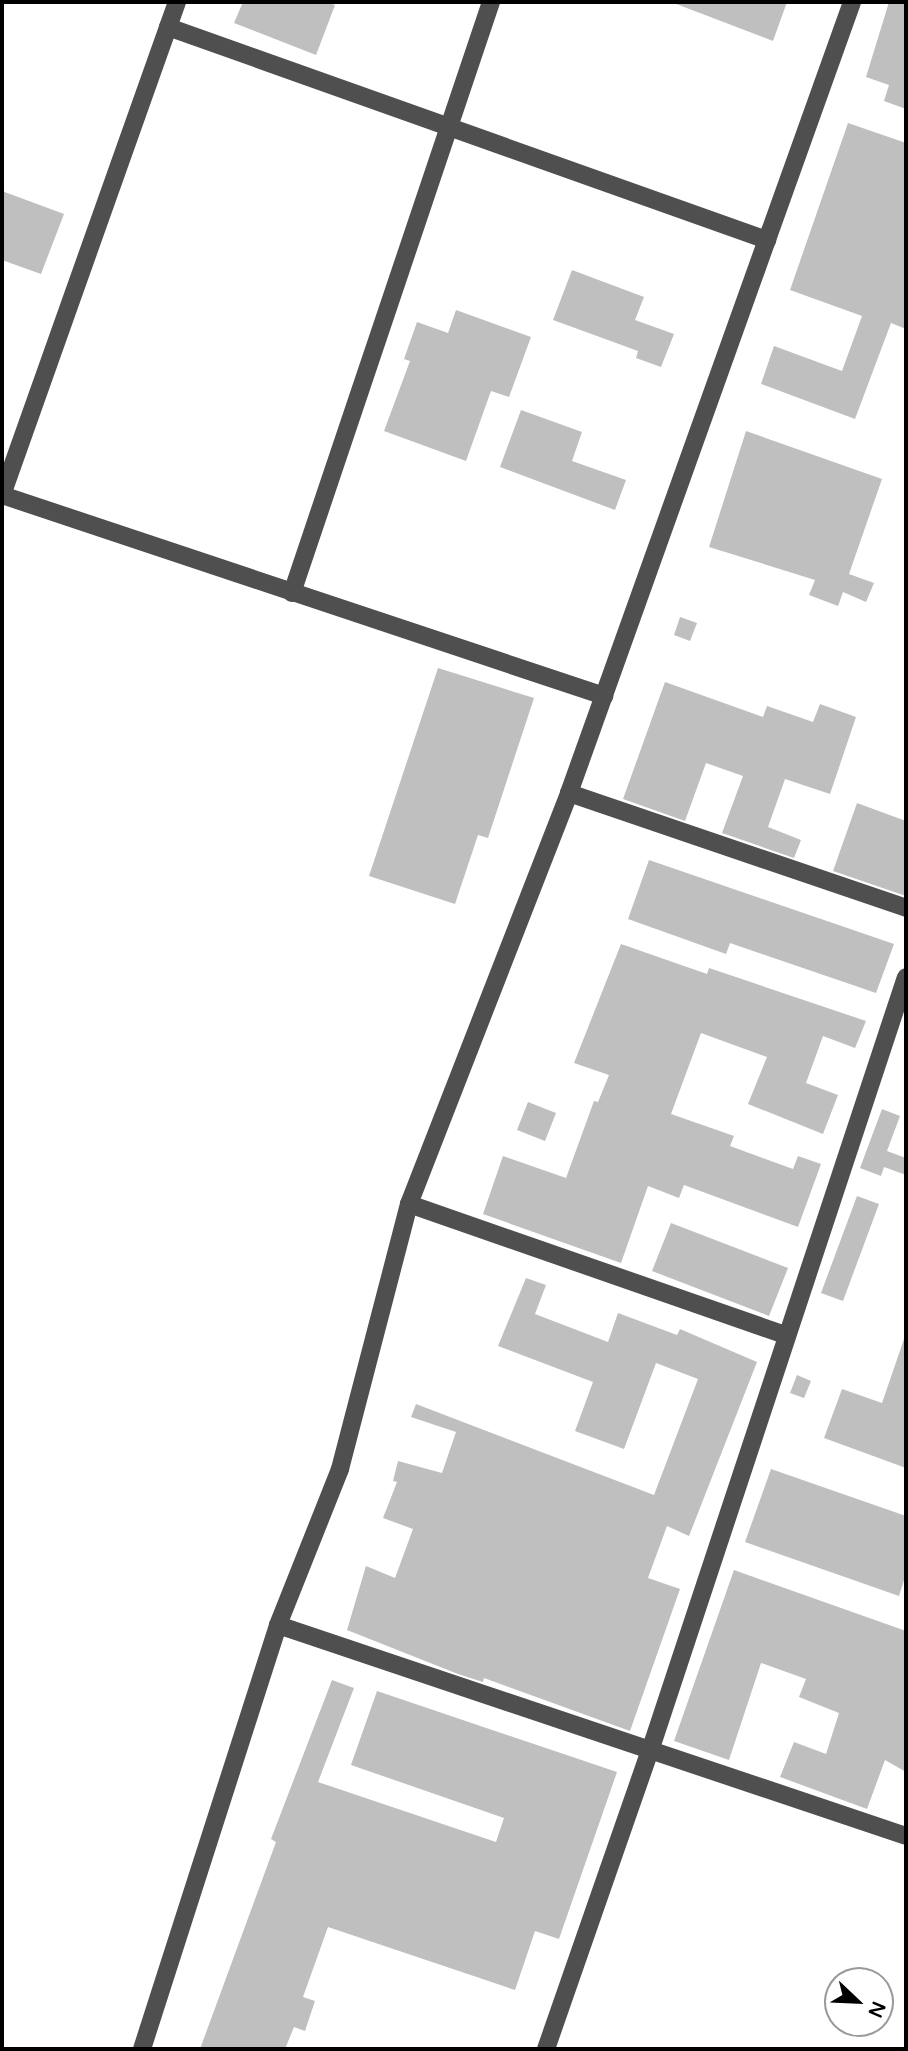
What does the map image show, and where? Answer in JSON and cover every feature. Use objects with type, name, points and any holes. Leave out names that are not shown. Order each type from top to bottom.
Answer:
[{"type":"lane","points":[[177,2],[2,495],[604,696]]},
{"type":"lane","points":[[292,593],[491,2]]},
{"type":"lane","points":[[142,2049],[278,1625],[340,1469],[409,1204],[569,793],[852,2]]},
{"type":"lane","points":[[168,27],[767,240]]},
{"type":"lane","points":[[569,793],[906,908]]},
{"type":"lane","points":[[546,2049],[650,1751],[906,976]]},
{"type":"lane","points":[[409,1204],[787,1336]]},
{"type":"lane","points":[[278,1625],[906,1836]]},
{"type":"building","points":[[243,2],[326,2],[335,5],[316,55],[234,23]]},
{"type":"building","points":[[671,2],[787,2],[773,41]]},
{"type":"building","points":[[889,2],[906,2],[906,109],[884,101],[889,85],[866,77]]},
{"type":"building","points":[[848,123],[906,143],[906,329],[891,323],[855,419],[761,384],[774,346],[842,371],[862,316],[790,290]]},
{"type":"building","points":[[2,191],[64,214],[41,274],[2,260]]},
{"type":"building","points":[[572,270],[644,297],[635,320],[674,334],[661,367],[636,358],[638,351],[553,320]]},
{"type":"building","points":[[456,310],[531,337],[509,397],[491,391],[466,461],[384,431],[410,361],[404,359],[417,322],[448,333]]},
{"type":"building","points":[[521,410],[582,432],[572,461],[626,480],[615,510],[500,467]]},
{"type":"building","points":[[746,431],[882,479],[849,574],[874,583],[866,602],[843,592],[838,606],[809,595],[815,580],[709,547]]},
{"type":"building","points":[[680,617],[697,623],[690,641],[674,635]]},
{"type":"building","points":[[438,668],[534,698],[488,838],[478,835],[455,904],[369,876]]},
{"type":"building","points":[[665,682],[763,717],[767,706],[813,722],[820,704],[856,717],[830,794],[785,779],[768,827],[801,840],[794,858],[722,833],[743,776],[706,763],[685,821],[623,799]]},
{"type":"building","points":[[857,803],[906,821],[906,896],[833,871]]},
{"type":"building","points":[[649,860],[894,944],[876,993],[730,943],[726,954],[628,919]]},
{"type":"building","points":[[621,944],[707,974],[709,968],[866,1021],[855,1048],[823,1036],[806,1083],[838,1095],[823,1134],[748,1104],[767,1057],[701,1033],[671,1114],[734,1136],[730,1146],[793,1169],[798,1156],[821,1164],[798,1227],[684,1185],[679,1198],[648,1186],[621,1263],[483,1214],[503,1156],[566,1178],[594,1101],[598,1102],[609,1075],[574,1063]]},
{"type":"building","points":[[528,1102],[556,1113],[545,1141],[517,1130]]},
{"type":"building","points":[[882,1109],[900,1116],[887,1151],[906,1158],[906,1175],[884,1167],[881,1176],[860,1168]]},
{"type":"building","points":[[857,1196],[879,1204],[843,1301],[821,1293]]},
{"type":"building","points":[[671,1223],[788,1268],[769,1316],[652,1271]]},
{"type":"building","points":[[526,1278],[546,1285],[535,1314],[608,1342],[618,1313],[677,1335],[680,1329],[757,1362],[689,1536],[667,1526],[648,1578],[680,1589],[630,1731],[484,1678],[483,1682],[458,1674],[347,1630],[366,1566],[395,1578],[413,1529],[383,1518],[397,1482],[393,1481],[398,1461],[442,1473],[456,1432],[411,1417],[416,1404],[654,1495],[698,1379],[656,1363],[624,1449],[575,1431],[593,1382],[498,1346]]},
{"type":"building","points":[[904,1339],[906,1468],[824,1438],[842,1389],[882,1403]]},
{"type":"building","points":[[797,1375],[811,1381],[804,1398],[790,1393]]},
{"type":"building","points":[[771,1469],[906,1516],[906,1574],[899,1596],[745,1542]]},
{"type":"building","points":[[734,1570],[906,1631],[906,1772],[885,1760],[867,1809],[780,1777],[794,1742],[826,1754],[839,1713],[799,1697],[806,1679],[761,1663],[729,1760],[674,1741]]},
{"type":"building","points":[[332,1680],[354,1688],[318,1782],[496,1842],[504,1818],[351,1765],[377,1691],[617,1772],[559,1939],[535,1931],[515,1990],[328,1927],[303,1997],[315,2001],[305,2031],[294,2027],[285,2049],[200,2049],[276,1842],[271,1839]]}]
